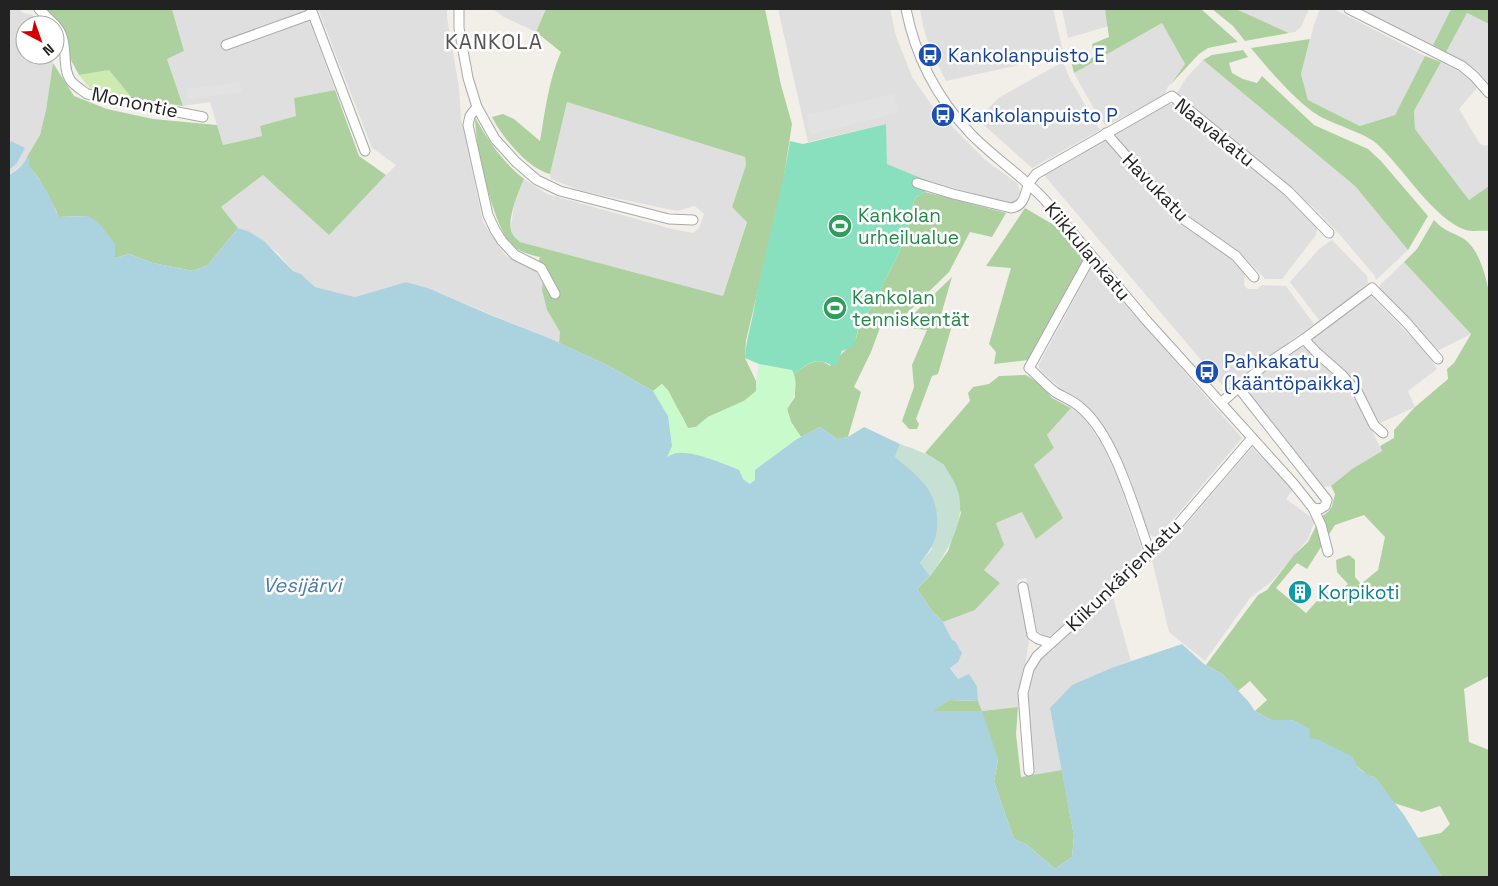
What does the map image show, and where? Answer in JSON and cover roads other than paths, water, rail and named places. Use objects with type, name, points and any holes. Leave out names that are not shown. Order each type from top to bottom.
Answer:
[{"type":"street","points":[[459,9],[459,28],[468,78],[477,107],[495,139],[516,162],[537,180],[560,191],[669,219],[693,220]]},
{"type":"street","name":"Kiikkulankatu","points":[[906,9],[911,34],[921,58],[936,89],[951,111],[977,139],[1029,184],[1146,320],[1222,402],[1293,483],[1313,508],[1321,525],[1328,552]]},
{"type":"street","points":[[1349,9],[1462,66],[1489,93]]},
{"type":"street","points":[[226,45],[311,11],[365,151]]},
{"type":"street","name":"Monontie","points":[[65,49],[66,72],[72,82],[87,94],[203,117]]},
{"type":"street","name":"Naavakatu","points":[[1029,184],[1036,174],[1172,96],[1288,191],[1329,233]]},
{"type":"street","points":[[477,107],[470,116],[468,126],[488,215],[502,242],[514,255],[541,268],[555,294]]},
{"type":"street","name":"Havukatu","points":[[1106,133],[1179,216],[1236,256],[1254,277]]},
{"type":"street","points":[[917,183],[1011,208],[1015,208],[1027,195],[1029,184]]},
{"type":"street","points":[[1091,256],[1029,368],[1054,391],[1082,408],[1107,441],[1150,553]]},
{"type":"street","points":[[1222,402],[1262,367],[1372,288],[1406,322],[1438,359]]},
{"type":"street","points":[[1304,338],[1358,393],[1374,425],[1383,433]]},
{"type":"street","points":[[1238,387],[1327,500],[1325,506],[1320,509],[1313,508]]},
{"type":"street","name":"Kiikunkärjenkatu","points":[[1029,771],[1023,693],[1030,669],[1037,656],[1162,543],[1252,438]]},
{"type":"street","points":[[1023,587],[1037,656]]},
{"type":"street","name":"Kiikunkärjenkatu","points":[[1032,636],[1051,643]]},
{"type":"water","points":[[11,141],[25,148],[17,163],[9,170],[9,146]]},
{"type":"water","name":"Vesijärvi","points":[[27,157],[30,160],[28,165],[49,196],[58,217],[88,216],[98,222],[115,244],[115,258],[129,254],[153,263],[193,271],[208,265],[238,228],[248,231],[264,241],[293,271],[301,274],[315,287],[355,297],[406,282],[428,288],[551,339],[607,365],[653,391],[668,416],[672,446],[667,457],[676,453],[684,453],[709,458],[739,470],[743,479],[750,484],[755,480],[755,470],[797,439],[820,427],[837,439],[848,437],[864,427],[900,444],[895,457],[924,483],[933,498],[936,508],[937,525],[935,537],[931,547],[920,563],[930,576],[917,589],[932,611],[943,622],[952,640],[955,641],[962,653],[958,662],[950,668],[958,679],[969,674],[977,686],[978,701],[949,700],[933,711],[982,711],[998,759],[994,782],[1014,839],[1026,844],[1055,869],[1072,857],[1074,836],[1050,708],[1072,685],[1114,667],[1182,644],[1204,664],[1222,674],[1255,711],[1271,720],[1292,720],[1310,729],[1309,738],[1317,739],[1353,757],[1361,770],[1375,777],[1404,815],[1442,877],[9,877],[9,175],[24,163]]},
{"type":"place","name":"Kankolanpuisto E","points":[[930,55]]},
{"type":"place","name":"Kankolanpuisto P","points":[[943,115]]},
{"type":"place","name":"Kankolan urheilualue","points":[[840,226]]},
{"type":"place","name":"Kankolan tenniskentät","points":[[835,308]]},
{"type":"place","name":"Pahkakatu (kääntöpaikka)","points":[[1207,372]]},
{"type":"place","name":"Korpikoti","points":[[1300,592]]},
{"type":"district","name":"KANKOLA","points":[[494,42]]}]
